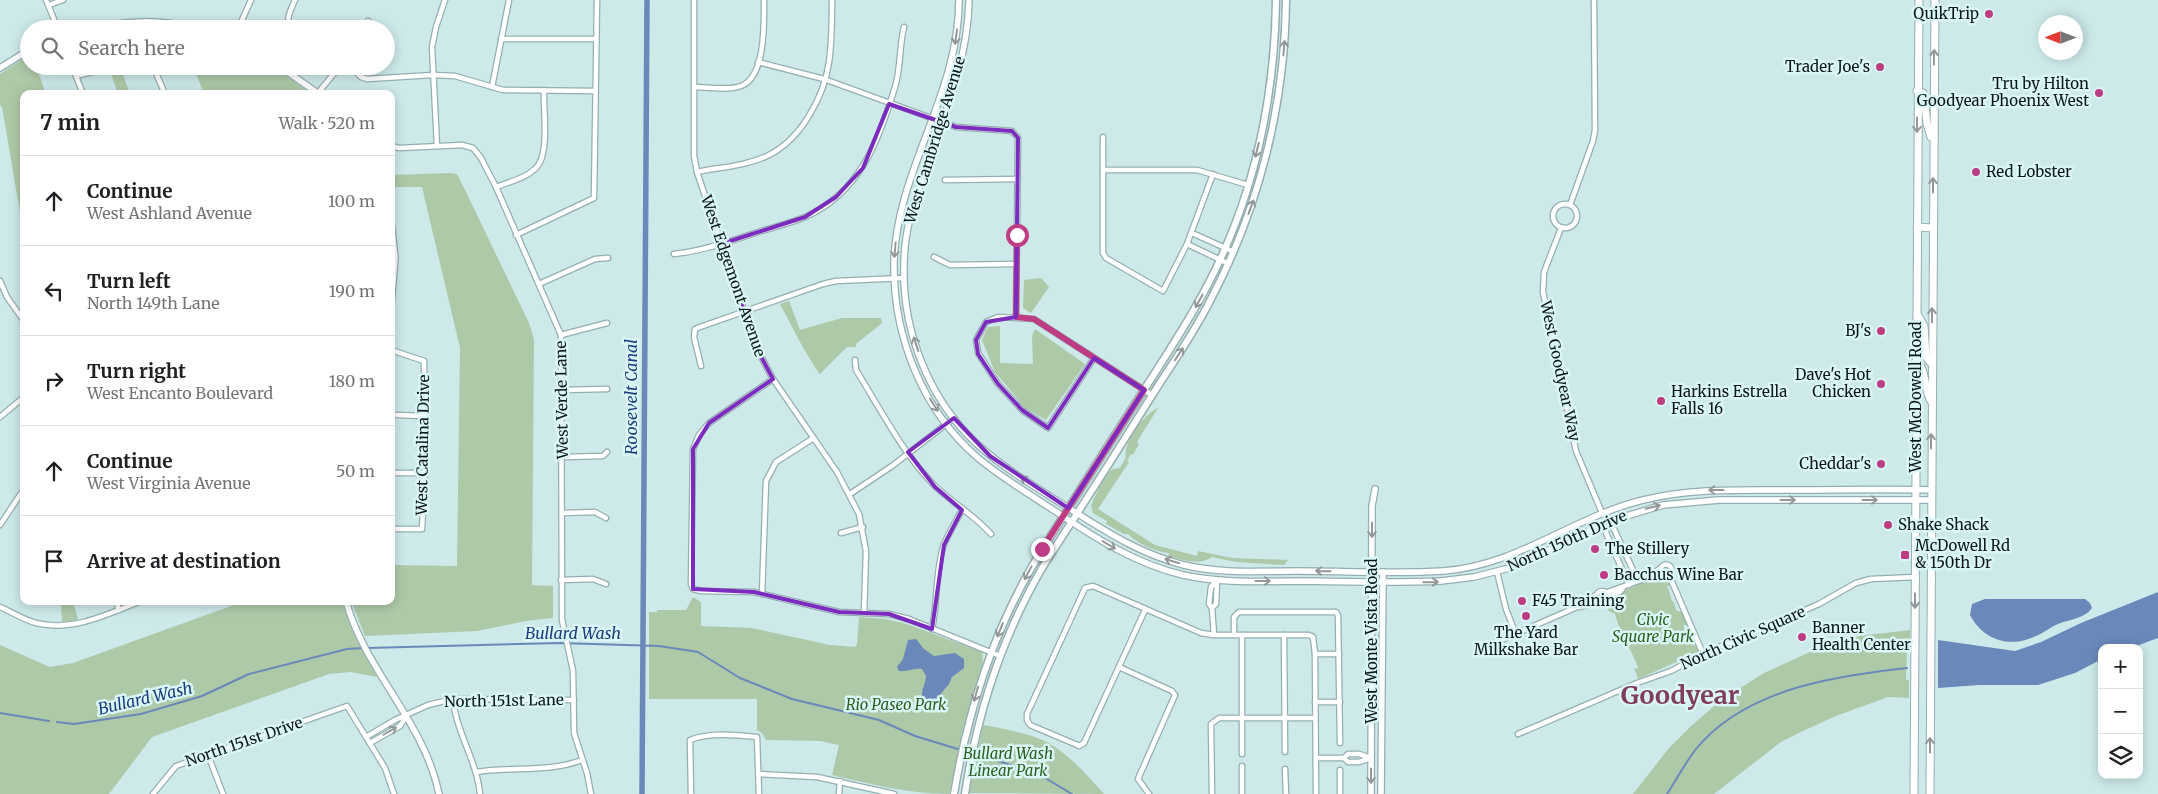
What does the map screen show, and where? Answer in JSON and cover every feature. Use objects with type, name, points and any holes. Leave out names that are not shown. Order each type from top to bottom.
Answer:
[{"type":"main road","points":[[964,794],[982,706],[1000,656],[1042,568],[1070,515],[1144,390],[1186,324],[1225,248],[1248,185],[1268,103],[1275,45],[1276,0]]},
{"type":"main road","points":[[954,794],[964,736],[991,652],[1003,623],[1028,574],[1152,395],[1202,316],[1229,264],[1260,180],[1271,138],[1284,45],[1286,0]]},
{"type":"main road","name":"West McDowell Road","points":[[1914,791],[1919,0]]},
{"type":"main road","name":"West McDowell Road","points":[[1930,794],[1935,0]]},
{"type":"main road","points":[[1917,91],[1923,92],[1924,95],[1927,124],[1933,142]]},
{"type":"main road","points":[[1268,103],[1277,104]]},
{"type":"main road","points":[[1917,227],[1933,228]]},
{"type":"main road","points":[[1917,314],[1924,326],[1926,357],[1932,364]]},
{"type":"main road","points":[[1916,361],[1923,367],[1926,391],[1932,404]]},
{"type":"main road","points":[[1914,791],[1921,794]]},
{"type":"street","points":[[54,20],[47,2],[63,0]]},
{"type":"street","points":[[242,20],[251,0]]},
{"type":"street","points":[[288,20],[294,0]]},
{"type":"street","points":[[395,147],[437,146],[433,42],[445,0]]},
{"type":"street","points":[[492,87],[509,0]]},
{"type":"street","points":[[516,235],[594,198],[596,0]]},
{"type":"street","name":"West Edgemont Avenue","points":[[694,0],[694,156],[697,172],[758,351],[773,379],[850,494],[863,527],[867,571],[864,613]]},
{"type":"street","points":[[694,87],[731,88],[743,85],[753,76],[758,62],[764,26],[764,0]]},
{"type":"street","points":[[697,172],[750,162],[768,155],[795,136],[806,123],[829,63],[832,0]]},
{"type":"street","name":"West Cambridge Avenue","points":[[959,0],[953,57],[902,210],[895,250],[894,278],[900,323],[910,359],[927,395],[946,424],[986,464],[1070,515]]},
{"type":"street","name":"West Cambridge Avenue","points":[[969,0],[962,60],[911,210],[906,238],[904,278],[910,326],[920,357],[933,385],[954,418],[990,456],[1070,515]]},
{"type":"street","points":[[1570,205],[1593,141],[1595,130],[1594,0]]},
{"type":"street","points":[[674,254],[689,253],[721,244],[805,217],[822,208],[836,197],[863,168],[874,146],[898,72],[900,40],[904,27]]},
{"type":"street","points":[[501,39],[596,39]]},
{"type":"street","points":[[0,68],[20,56]]},
{"type":"street","points":[[758,62],[824,79],[941,123],[972,130],[1012,131],[1018,138],[1016,317]]},
{"type":"street","points":[[80,75],[76,76],[81,90]]},
{"type":"street","points":[[157,75],[163,90]]},
{"type":"street","points":[[292,75],[315,90]]},
{"type":"street","points":[[321,90],[333,75]]},
{"type":"street","points":[[359,75],[366,79],[433,75],[454,76],[503,90],[595,91]]},
{"type":"street","points":[[496,187],[526,175],[539,164],[544,149],[544,90]]},
{"type":"street","points":[[1103,137],[1103,253],[1106,258],[1163,291],[1192,233],[1213,174]]},
{"type":"street","name":"West Verde Lane","points":[[437,146],[462,145],[472,148],[481,158],[496,187],[561,335],[563,390],[562,620],[573,671],[574,733],[587,773],[591,794]]},
{"type":"street","points":[[1103,170],[1197,170],[1248,185]]},
{"type":"street","points":[[945,180],[1018,179]]},
{"type":"street","points":[[1560,205],[1570,205],[1576,212],[1577,221],[1570,228],[1561,228],[1554,222],[1554,212],[1560,205]]},
{"type":"street","name":"West Goodyear Way","points":[[1561,228],[1544,272],[1543,292],[1576,451],[1602,513]]},
{"type":"street","points":[[1192,233],[1234,252]]},
{"type":"street","points":[[1187,244],[1229,264]]},
{"type":"street","points":[[539,284],[595,259],[608,258]]},
{"type":"street","points":[[934,258],[950,265],[1016,264]]},
{"type":"street","points":[[701,366],[694,337],[695,329],[744,310],[823,284],[836,281],[904,278]]},
{"type":"street","points":[[0,281],[7,297],[20,315]]},
{"type":"street","points":[[1094,358],[1048,428],[1022,410],[998,384],[978,353],[976,340],[986,322],[998,317],[1034,319],[1152,395]]},
{"type":"street","points":[[561,335],[608,323]]},
{"type":"street","name":"West Catalina Drive","points":[[395,351],[424,361],[425,473],[422,529],[395,529]]},
{"type":"street","points":[[855,360],[856,370],[908,452],[936,487],[962,510],[978,520],[992,534]]},
{"type":"street","points":[[773,379],[709,423],[699,435],[693,449],[691,584],[693,589],[762,594],[838,612],[889,614],[909,619],[1000,656]]},
{"type":"street","points":[[563,390],[607,389]]},
{"type":"street","points":[[0,417],[20,400]]},
{"type":"street","points":[[397,416],[424,416]]},
{"type":"street","points":[[850,494],[868,483],[954,418]]},
{"type":"street","points":[[762,594],[766,482],[776,462],[812,439]]},
{"type":"street","points":[[563,457],[602,456],[607,452]]},
{"type":"street","points":[[395,473],[425,473]]},
{"type":"street","name":"West Monte Vista Road","points":[[1371,794],[1372,506],[1375,489]]},
{"type":"street","name":"North 150th Drive","points":[[1070,515],[1140,550],[1185,565],[1217,570],[1454,571],[1487,564],[1530,548],[1602,513],[1648,499],[1702,491],[1931,490]]},
{"type":"street","points":[[0,525],[20,495]]},
{"type":"street","name":"North 150th Drive","points":[[1070,515],[1119,551],[1146,563],[1184,575],[1217,580],[1441,581],[1497,572],[1521,563],[1607,522],[1650,508],[1684,502],[1931,500]]},
{"type":"street","points":[[932,629],[936,610],[938,573],[944,545],[962,510]]},
{"type":"street","points":[[563,513],[595,512],[606,518]]},
{"type":"street","points":[[1602,513],[1614,529],[1638,581]]},
{"type":"street","points":[[1607,522],[1606,533],[1629,585]]},
{"type":"street","points":[[841,533],[863,527]]},
{"type":"street","points":[[1644,579],[1664,564],[1670,566],[1672,571],[1669,575]]},
{"type":"street","points":[[1660,568],[1663,575]]},
{"type":"street","points":[[1214,635],[1212,608],[1209,604],[1211,588],[1217,580],[1217,570]]},
{"type":"street","name":"West Monte Vista Road","points":[[1381,794],[1383,572]]},
{"type":"street","points":[[1497,572],[1506,609],[1516,635]]},
{"type":"street","points":[[1481,649],[1577,607],[1601,592],[1607,595],[1621,591],[1623,588],[1644,579],[1669,575]]},
{"type":"street","points":[[1669,575],[1702,654]]},
{"type":"street","name":"North Civic Square","points":[[1518,734],[1637,682],[1671,670],[1702,654],[1819,604],[1856,583],[1871,579],[1915,577]]},
{"type":"street","points":[[561,580],[593,579],[606,584]]},
{"type":"street","points":[[1145,610],[1084,743],[1080,746],[1030,725],[1027,720],[1027,714],[1085,588],[1089,586],[1094,586],[1188,629],[1214,635],[1309,635],[1313,637],[1315,654],[1316,794]]},
{"type":"street","points":[[1596,595],[1598,602]]},
{"type":"street","points":[[1577,607],[1598,602],[1604,603],[1607,595]]},
{"type":"street","points":[[117,605],[119,610]]},
{"type":"street","points":[[0,607],[35,622],[54,626],[78,624],[132,605]]},
{"type":"street","points":[[348,605],[360,636],[429,758],[439,794]]},
{"type":"street","points":[[1234,635],[1234,617],[1236,613],[1336,612],[1338,615],[1340,743]]},
{"type":"street","points":[[1284,635],[1285,752]]},
{"type":"street","points":[[1242,636],[1242,754]]},
{"type":"street","points":[[1315,654],[1339,654]]},
{"type":"street","points":[[1119,667],[1172,691],[1175,695],[1138,779],[1149,794]]},
{"type":"street","points":[[453,699],[454,713],[476,772],[480,794]]},
{"type":"street","name":"North 151st Lane","points":[[366,737],[428,706],[453,699],[574,700]]},
{"type":"street","points":[[1315,702],[1340,702]]},
{"type":"street","name":"North 151st Drive","points":[[152,794],[176,766],[347,706],[366,737]]},
{"type":"street","name":"North 151st Lane","points":[[370,743],[400,726],[406,716]]},
{"type":"street","points":[[1212,794],[1211,724],[1214,719],[1315,718]]},
{"type":"street","points":[[691,794],[690,740],[699,736],[757,737],[759,794]]},
{"type":"street","points":[[366,737],[385,768],[394,794]]},
{"type":"street","points":[[1316,758],[1344,758],[1348,754],[1359,754],[1371,758],[1381,758]]},
{"type":"street","points":[[208,755],[223,794]]},
{"type":"street","points":[[1344,758],[1348,762],[1359,762],[1371,758]]},
{"type":"street","points":[[476,772],[492,769],[544,769],[566,766],[582,760]]},
{"type":"street","points":[[1242,766],[1242,794]]},
{"type":"street","points":[[1285,769],[1286,794]]},
{"type":"street","points":[[1340,770],[1340,794]]},
{"type":"street","points":[[759,774],[800,775],[840,781],[894,794]]},
{"type":"street","points":[[839,794],[840,781]]},
{"type":"highlighted area","points":[[889,104],[956,127],[1012,131],[1018,138],[1016,317],[986,322],[976,340],[978,354],[998,384],[1022,410],[1048,428],[1094,358],[1144,390],[1068,508],[990,456],[954,418],[908,452],[935,487],[962,510],[944,545],[932,629],[889,614],[839,612],[754,592],[693,589],[693,449],[709,423],[773,379],[758,351],[721,244],[805,217],[836,197],[863,168]]},
{"type":"green space","points":[[20,61],[20,75],[39,75],[45,90],[20,90],[20,213],[2,107],[0,105],[0,74]]},
{"type":"green space","points":[[111,75],[123,75],[129,90],[117,90]]},
{"type":"green space","points":[[197,75],[284,75],[306,90],[202,90]]},
{"type":"green space","points":[[457,174],[529,323],[534,339],[532,585],[553,586],[553,618],[526,621],[477,631],[365,636],[353,605],[395,605],[395,565],[457,566],[460,348],[422,187],[395,187],[395,175]]},
{"type":"green space","points":[[1041,278],[1049,287],[1031,313],[1023,308],[1024,280]]},
{"type":"green space","points":[[789,301],[800,330],[842,318],[881,318],[882,323],[856,344],[856,347],[847,347],[820,374],[780,304]]},
{"type":"green space","points":[[1000,326],[1000,363],[1033,364],[1032,336],[1035,329],[1085,364],[1046,420],[1025,408],[995,372],[982,340],[988,327]]},
{"type":"green space","points":[[1158,408],[1137,442],[1139,444],[1127,461],[1129,462],[1098,509],[1155,545],[1197,556],[1198,551],[1232,558],[1288,560],[1284,565],[1236,562],[1212,557],[1196,562],[1168,556],[1169,553],[1147,547],[1128,534],[1124,534],[1106,524],[1107,521],[1093,513],[1091,505],[1100,486],[1109,472],[1120,468],[1126,457],[1131,436],[1141,422]]},
{"type":"green space","name":"Civic Square Park","points":[[1656,577],[1668,577],[1671,585],[1666,587],[1676,610],[1683,613],[1688,625],[1683,625],[1690,643],[1696,646],[1699,652],[1638,679],[1634,668],[1637,669],[1638,667],[1630,649],[1625,646],[1620,635],[1624,635],[1615,614],[1609,611],[1606,604],[1614,595]]},
{"type":"green space","name":"Rio Paseo Park","points":[[693,597],[701,602],[701,626],[752,628],[830,645],[855,647],[857,644],[859,617],[885,619],[907,624],[982,652],[983,662],[963,729],[949,794],[904,790],[832,775],[839,745],[820,741],[766,740],[762,733],[757,730],[757,699],[649,699],[649,612],[657,612],[657,610],[686,610]]},
{"type":"green space","points":[[61,605],[74,605],[78,620],[62,622]]},
{"type":"green space","points":[[234,605],[343,605],[356,639],[377,677],[351,672],[329,674],[152,737],[109,794],[0,794],[0,645],[50,667],[73,663]]},
{"type":"green space","points":[[1910,630],[1910,651],[1907,651],[1906,680],[1909,680],[1909,698],[1888,697],[1836,716],[1803,731],[1781,742],[1714,794],[1633,794],[1669,748],[1689,728],[1721,700],[1764,673],[1810,652],[1859,636]]},
{"type":"green space","name":"Bullard Wash Linear Park","points":[[983,725],[1014,731],[1043,740],[1072,760],[1104,794],[969,793]]},
{"type":"water","points":[[2158,592],[2158,638],[2142,644],[2098,644],[2098,661],[2075,673],[2038,685],[1979,685],[1938,688],[1938,640],[2015,651],[2041,642],[2081,623]]},
{"type":"water","points":[[1985,599],[2085,599],[2092,608],[2081,617],[2058,624],[2035,637],[2013,642],[1996,639],[1988,635],[1975,623],[1970,615],[1972,604]]},
{"type":"water","points":[[916,639],[924,649],[934,656],[955,653],[964,659],[964,668],[952,677],[949,684],[934,702],[924,699],[922,696],[926,676],[922,669],[899,671],[897,667],[903,659],[908,640]]},
{"type":"waterway","name":"Roosevelt Canal","points":[[642,794],[647,0]]},
{"type":"waterway","name":"Bullard Wash","points":[[368,648],[560,643],[659,646],[698,652],[740,678],[792,699],[879,720],[915,736],[961,750]]},
{"type":"waterway","name":"Bullard Wash","points":[[57,722],[74,724],[141,714],[202,696],[249,674],[347,649],[363,648]]},
{"type":"waterway","name":"Bullard Wash","points":[[1667,794],[1696,749],[1716,729],[1739,712],[1765,699],[1821,681],[1907,668]]},
{"type":"waterway","name":"Bullard Wash","points":[[0,713],[49,721]]},
{"type":"waterway","name":"Bullard Wash","points":[[975,754],[1037,773],[1072,794]]},
{"type":"place","name":"QuikTrip","points":[[1989,14]]},
{"type":"place","name":"Trader Joe's","points":[[1880,67]]},
{"type":"place","name":"Tru by Hilton Goodyear Phoenix West","points":[[2099,93]]},
{"type":"place","name":"Red Lobster","points":[[1976,172]]},
{"type":"place","name":"BJ's","points":[[1881,331]]},
{"type":"place","name":"Dave's Hot Chicken","points":[[1881,384]]},
{"type":"place","name":"Harkins Estrella Falls 16","points":[[1661,401]]},
{"type":"place","name":"Cheddar's","points":[[1881,464]]},
{"type":"place","name":"Shake Shack","points":[[1888,525]]},
{"type":"place","name":"The Stillery","points":[[1595,549]]},
{"type":"place","name":"McDowell Rd & 150th Dr","points":[[1905,555]]},
{"type":"place","name":"Bacchus Wine Bar","points":[[1604,575]]},
{"type":"place","name":"F45 Training","points":[[1522,601]]},
{"type":"place","name":"The Yard Milkshake Bar","points":[[1526,616]]},
{"type":"place","name":"Banner Health Center","points":[[1802,637]]},
{"type":"district","name":"Goodyear","points":[[1680,695]]},
{"type":"route","points":[[1017,235],[1016,317],[1034,319],[1144,390],[1042,549]]}]
